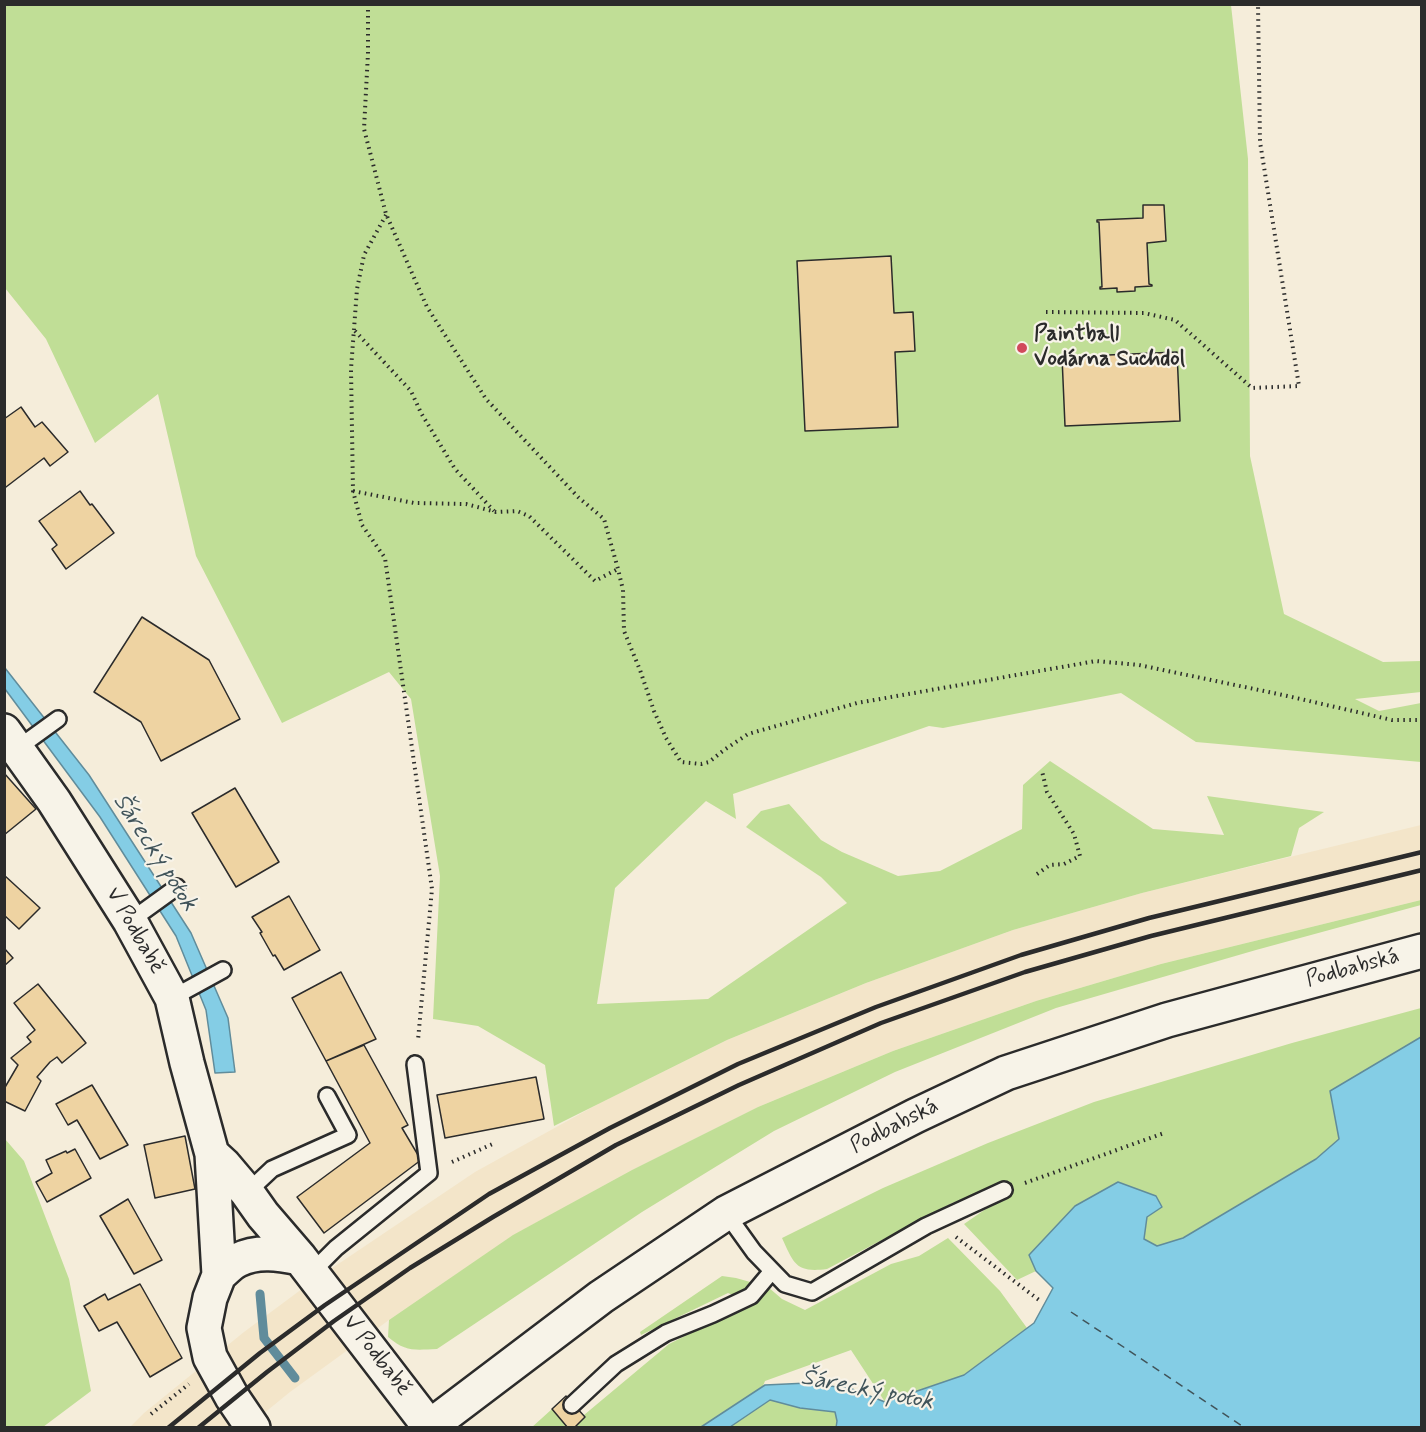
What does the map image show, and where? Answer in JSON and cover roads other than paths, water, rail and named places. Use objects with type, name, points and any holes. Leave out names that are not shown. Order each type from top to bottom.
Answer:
[{"type":"street","name":"V Podbabě","points":[[18,740],[54,801],[137,916],[180,993],[187,1063],[212,1154],[219,1275],[210,1298],[204,1328],[210,1357],[232,1397],[253,1428]]},
{"type":"street","name":"Podbabská","points":[[428,1427],[601,1297],[726,1213],[915,1116],[1006,1073],[1167,1020],[1422,951]]},
{"type":"street","name":"V Podbabě","points":[[212,1154],[251,1188],[263,1215],[305,1266],[428,1427]]},
{"type":"street","points":[[219,1275],[236,1260],[268,1253],[305,1266]]},
{"type":"lane","points":[[18,740],[58,719]]},
{"type":"lane","points":[[137,916],[177,887]]},
{"type":"lane","points":[[180,993],[224,970]]},
{"type":"lane","points":[[305,1266],[336,1248],[429,1173],[415,1064]]},
{"type":"lane","points":[[251,1188],[272,1169],[348,1135],[327,1096]]},
{"type":"lane","points":[[726,1213],[754,1252],[785,1284],[813,1292],[939,1220],[1004,1190]]},
{"type":"lane","points":[[572,1406],[616,1364],[666,1333],[751,1296],[772,1271]]},
{"type":"water","points":[[5,668],[89,775],[191,933],[228,1018],[235,1072],[215,1073],[206,1010],[176,936],[100,817],[5,689]]},
{"type":"water","points":[[1421,1037],[1421,1427],[836,1428],[835,1412],[800,1408],[770,1400],[730,1427],[701,1427],[765,1385],[808,1383],[852,1389],[885,1402],[964,1375],[1034,1323],[1053,1288],[1036,1271],[1029,1255],[1075,1206],[1118,1182],[1156,1196],[1162,1207],[1147,1217],[1144,1239],[1157,1246],[1183,1238],[1316,1159],[1339,1139],[1330,1091]]},
{"type":"waterway","name":"Šárecký potok","points":[[260,1294],[264,1338],[295,1378]]},
{"type":"railway","points":[[168,1428],[260,1353],[325,1305],[489,1194],[610,1128],[738,1064],[876,1007],[1021,955],[1149,918],[1422,852]]},
{"type":"railway","points":[[198,1428],[334,1321],[410,1268],[616,1145],[739,1085],[881,1023],[1025,972],[1151,936],[1422,870]]},
{"type":"place","name":"Paintball Vodárna Suchdol","points":[[1022,348]]}]
